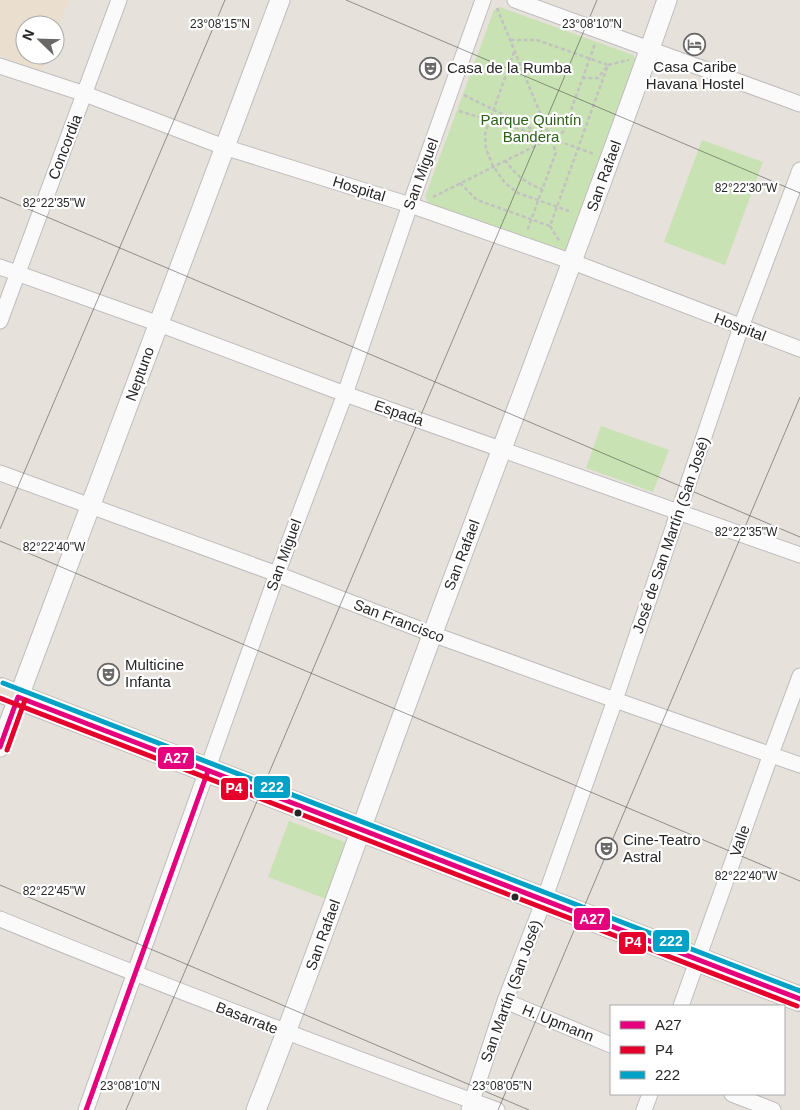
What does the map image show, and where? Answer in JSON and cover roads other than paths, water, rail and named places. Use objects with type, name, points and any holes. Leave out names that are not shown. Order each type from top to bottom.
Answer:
[{"type":"main road","points":[[9,694],[699,959],[800,1000]]},
{"type":"street","name":"Concordia","points":[[0,321],[119,0]]},
{"type":"street","name":"Neptuno","points":[[0,747],[9,694],[91,506],[280,0]]},
{"type":"street","name":"San Miguel","points":[[86,1110],[277,574],[345,394],[483,0]]},
{"type":"street","name":"San Rafael","points":[[256,1110],[362,829],[432,634],[589,219],[668,0]]},
{"type":"street","points":[[510,6],[650,49],[800,104]]},
{"type":"street","name":"Hospital","points":[[0,66],[85,94],[224,147],[410,205],[573,262],[800,349]]},
{"type":"street","name":"José de San Martín (San José)","points":[[544,900],[615,700],[741,327],[800,170]]},
{"type":"street","name":"Espada","points":[[0,267],[345,394],[800,555]]},
{"type":"street","name":"San Francisco","points":[[0,473],[277,574],[432,634],[800,765]]},
{"type":"street","name":"Valle","points":[[681,1005],[770,754],[800,676]]},
{"type":"street","name":"San Martín (San José)","points":[[470,1105],[505,1001],[544,900]]},
{"type":"street","name":"Basarrate","points":[[0,919],[470,1105],[497,1110]]},
{"type":"street","name":"H. Upmann","points":[[505,1001],[610,1045]]},
{"type":"street","points":[[644,1110],[650,1095]]},
{"type":"street","points":[[735,1095],[773,1110]]},
{"type":"place","name":"Casa Caribe Havana Hostel","points":[[695,44]]},
{"type":"place","name":"Casa de la Rumba","points":[[431,68]]},
{"type":"place","name":"Multicine Infanta","points":[[109,674]]},
{"type":"place","name":"Cine-Teatro Astral","points":[[607,849]]},
{"type":"park label","name":"Parque Quintín Bandera","points":[[531,128]]}]
